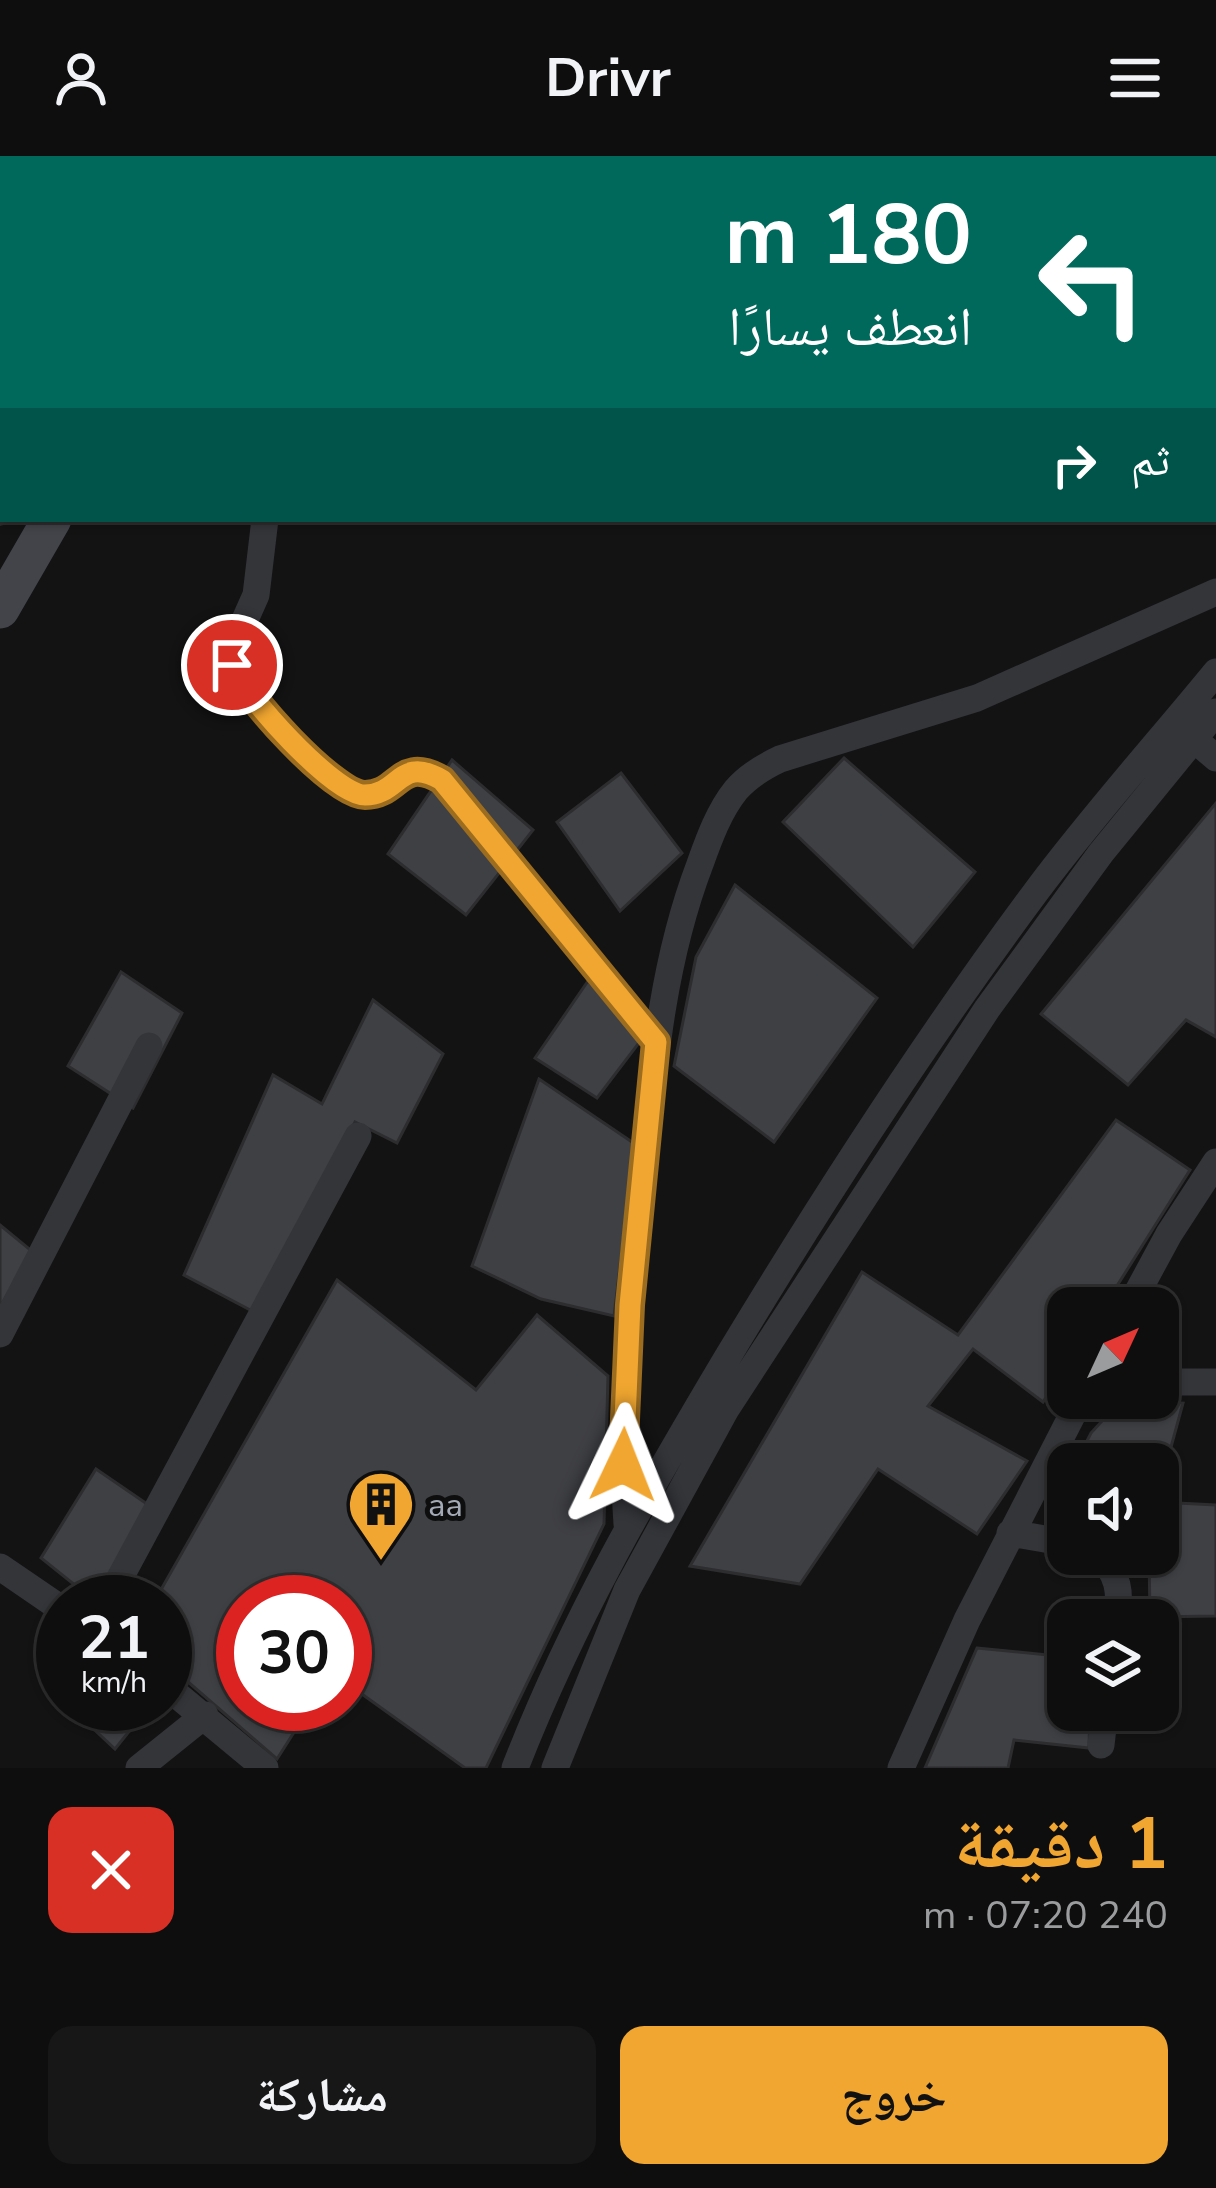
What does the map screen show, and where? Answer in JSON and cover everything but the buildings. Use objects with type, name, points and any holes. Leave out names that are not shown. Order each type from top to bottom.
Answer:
[{"type":"main road","points":[[0,609],[50,522]]},
{"type":"street","points":[[265,522],[256,595],[232,649],[237,678],[318,766],[360,795],[373,794],[411,771],[426,771],[442,780],[656,1042]]},
{"type":"street","points":[[627,1524],[623,1465],[630,1305],[662,993],[688,895],[734,793],[758,770],[780,759],[977,698],[1216,592]]},
{"type":"street","points":[[555,1768],[627,1590],[726,1409],[987,1009],[1184,731],[1216,672]]},
{"type":"street","points":[[515,1768],[546,1690],[627,1524],[800,1237],[940,1026],[1037,890],[1184,731],[1216,712]]},
{"type":"street","points":[[1184,731],[1216,758]]},
{"type":"street","points":[[0,1334],[149,1046]]},
{"type":"street","points":[[122,1575],[358,1136]]},
{"type":"street","points":[[1140,1287],[1216,1162]]},
{"type":"street","points":[[1179,1382],[1216,1382]]},
{"type":"street","points":[[901,1768],[1010,1533],[1070,1419]]},
{"type":"street","points":[[1010,1533],[1047,1539]]},
{"type":"street","points":[[0,1567],[36,1592]]},
{"type":"street","points":[[546,1690],[580,1707]]},
{"type":"street","points":[[192,1704],[265,1768]]},
{"type":"street","points":[[139,1768],[206,1715]]},
{"type":"street","points":[[1101,1745],[1103,1731]]},
{"type":"place","name":"aa","points":[[381,1563]]},
{"type":"route","points":[[232,665],[250,694],[318,766],[360,795],[373,794],[411,771],[426,771],[442,780],[656,1042],[630,1305],[623,1465]]}]
